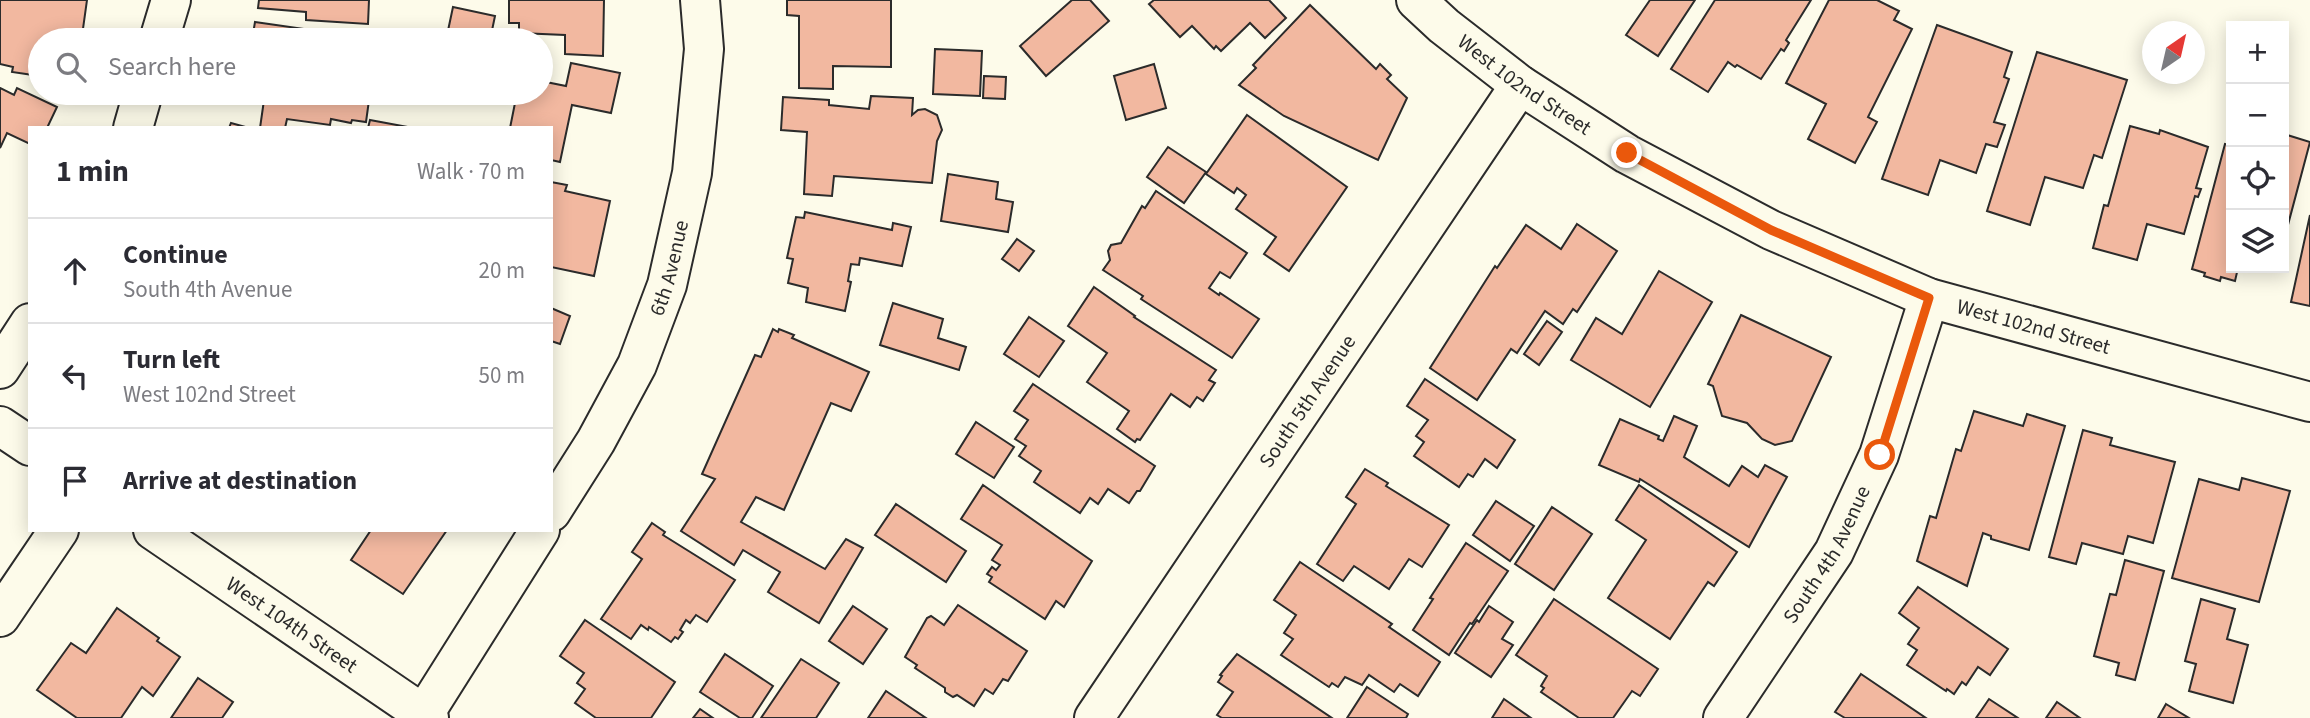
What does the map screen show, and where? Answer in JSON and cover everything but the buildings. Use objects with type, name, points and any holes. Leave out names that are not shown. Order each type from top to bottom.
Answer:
[{"type":"street","points":[[163,28],[172,0]]},
{"type":"street","name":"6th Avenue","points":[[553,509],[596,442],[637,365],[667,285],[692,173],[704,49],[700,0]]},
{"type":"street","name":"West 102nd Street","points":[[1416,0],[1444,26],[1520,85],[1627,153],[1771,230],[1929,298],[2310,402]]},
{"type":"street","name":"South 5th Avenue","points":[[1094,718],[1520,85]]},
{"type":"street","points":[[134,126],[140,105]]},
{"type":"street","name":"South 4th Avenue","points":[[1723,718],[1834,552],[1880,455],[1929,298]]},
{"type":"street","points":[[0,369],[28,326]]},
{"type":"street","points":[[0,426],[28,445]]},
{"type":"street","points":[[0,617],[58,532]]},
{"type":"street","name":"West 104th Street","points":[[156,532],[426,716]]},
{"type":"street","points":[[426,716],[539,532]]},
{"type":"route","points":[[1627,153],[1771,230],[1929,298],[1880,455]]}]
